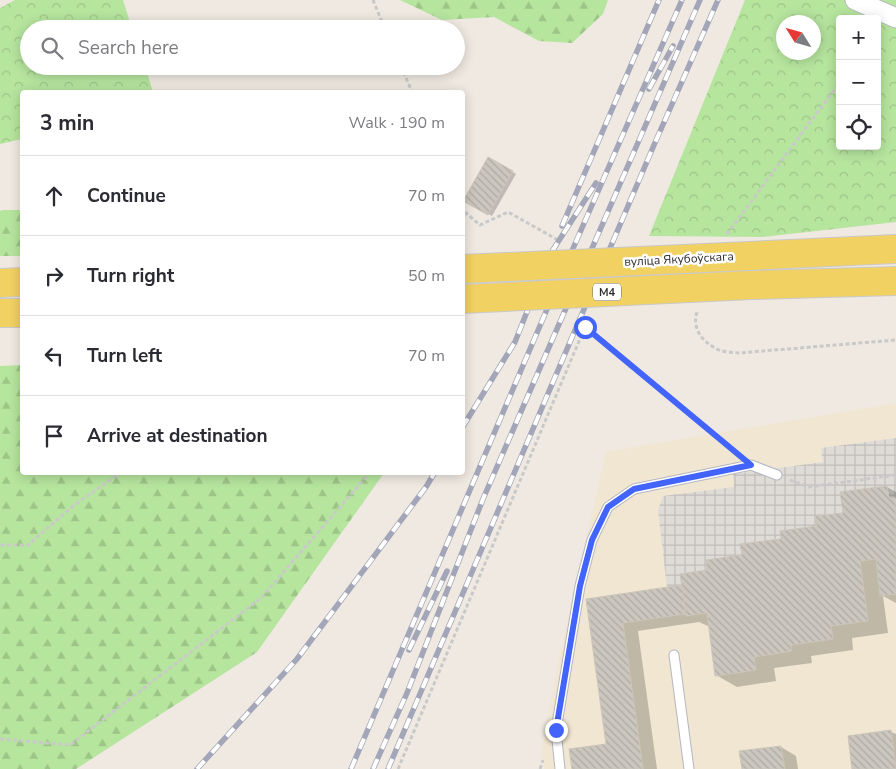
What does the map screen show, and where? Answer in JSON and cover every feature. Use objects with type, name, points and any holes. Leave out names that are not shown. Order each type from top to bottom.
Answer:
[{"type":"main road","name":"вуліца Якубоўскага","points":[[465,269],[896,249]]},
{"type":"main road","name":"М4","points":[[465,299],[751,285],[896,281]]},
{"type":"main road","points":[[0,283],[20,282]]},
{"type":"main road","points":[[0,313],[20,313]]},
{"type":"street","points":[[855,0],[896,18]]},
{"type":"lane","points":[[560,769],[556,730],[580,586],[592,540],[608,507],[634,489],[751,465],[777,475]]},
{"type":"lane","points":[[674,655],[688,769]]},
{"type":"path","points":[[373,0],[381,20]]},
{"type":"path","points":[[405,75],[411,90]]},
{"type":"path","points":[[465,212],[480,225],[508,212],[559,241]]},
{"type":"path","points":[[398,769],[585,327],[585,312]]},
{"type":"path","points":[[585,327],[751,465]]},
{"type":"path","points":[[0,545],[28,545],[73,506],[118,475]]},
{"type":"path","points":[[0,739],[70,745],[261,598],[366,475]]},
{"type":"path","points":[[777,475],[809,487],[896,475]]},
{"type":"shaded area","points":[[896,403],[896,769],[544,769],[542,749],[560,654],[606,452]]},
{"type":"shaded area","points":[[896,438],[896,498],[889,498],[887,486],[840,492],[843,513],[816,516],[817,526],[780,531],[781,539],[741,544],[742,555],[706,560],[707,570],[680,574],[682,585],[667,587],[658,510],[663,496],[734,487],[733,474],[823,462],[821,448]]},
{"type":"green space","points":[[15,0],[123,0],[129,20],[20,20],[20,75],[148,75],[152,90],[20,90],[20,139],[0,144],[0,8]]},
{"type":"green space","points":[[400,0],[608,0],[603,14],[572,43],[539,41],[494,17],[442,20]]},
{"type":"green space","points":[[745,0],[896,0],[896,222],[763,237],[649,236]]},
{"type":"green space","points":[[20,210],[20,256],[0,256],[0,211]]},
{"type":"green space","points":[[20,365],[20,475],[383,475],[257,652],[76,769],[0,769],[0,366]]},
{"type":"building","points":[[488,157],[513,171],[488,215],[465,202],[465,197]]},
{"type":"building","points":[[887,486],[889,498],[896,498],[896,594],[880,596],[876,559],[860,561],[868,621],[831,626],[833,639],[791,645],[792,651],[754,657],[756,670],[715,676],[707,613],[686,616],[680,574],[707,570],[706,560],[742,555],[740,544],[781,539],[780,531],[817,526],[815,516],[843,513],[840,492]]},
{"type":"building","points":[[682,585],[685,614],[623,623],[643,769],[572,769],[569,749],[606,744],[586,599]]},
{"type":"building","points":[[891,730],[896,769],[852,769],[848,736]]},
{"type":"building","points":[[781,746],[785,769],[742,769],[739,751]]},
{"type":"railway","points":[[562,226],[659,0]]},
{"type":"railway","points":[[351,769],[571,253],[682,0]]},
{"type":"railway","points":[[373,769],[407,693],[483,499],[700,0]]},
{"type":"railway","points":[[388,769],[654,145],[718,0]]},
{"type":"railway","points":[[649,89],[673,46]]},
{"type":"railway","points":[[465,423],[515,342],[549,256],[596,183]]},
{"type":"railway","points":[[197,769],[297,659],[433,475]]},
{"type":"railway","points":[[409,650],[447,571]]},
{"type":"route","points":[[556,730],[580,586],[592,540],[608,507],[634,489],[751,465],[585,327]]}]
